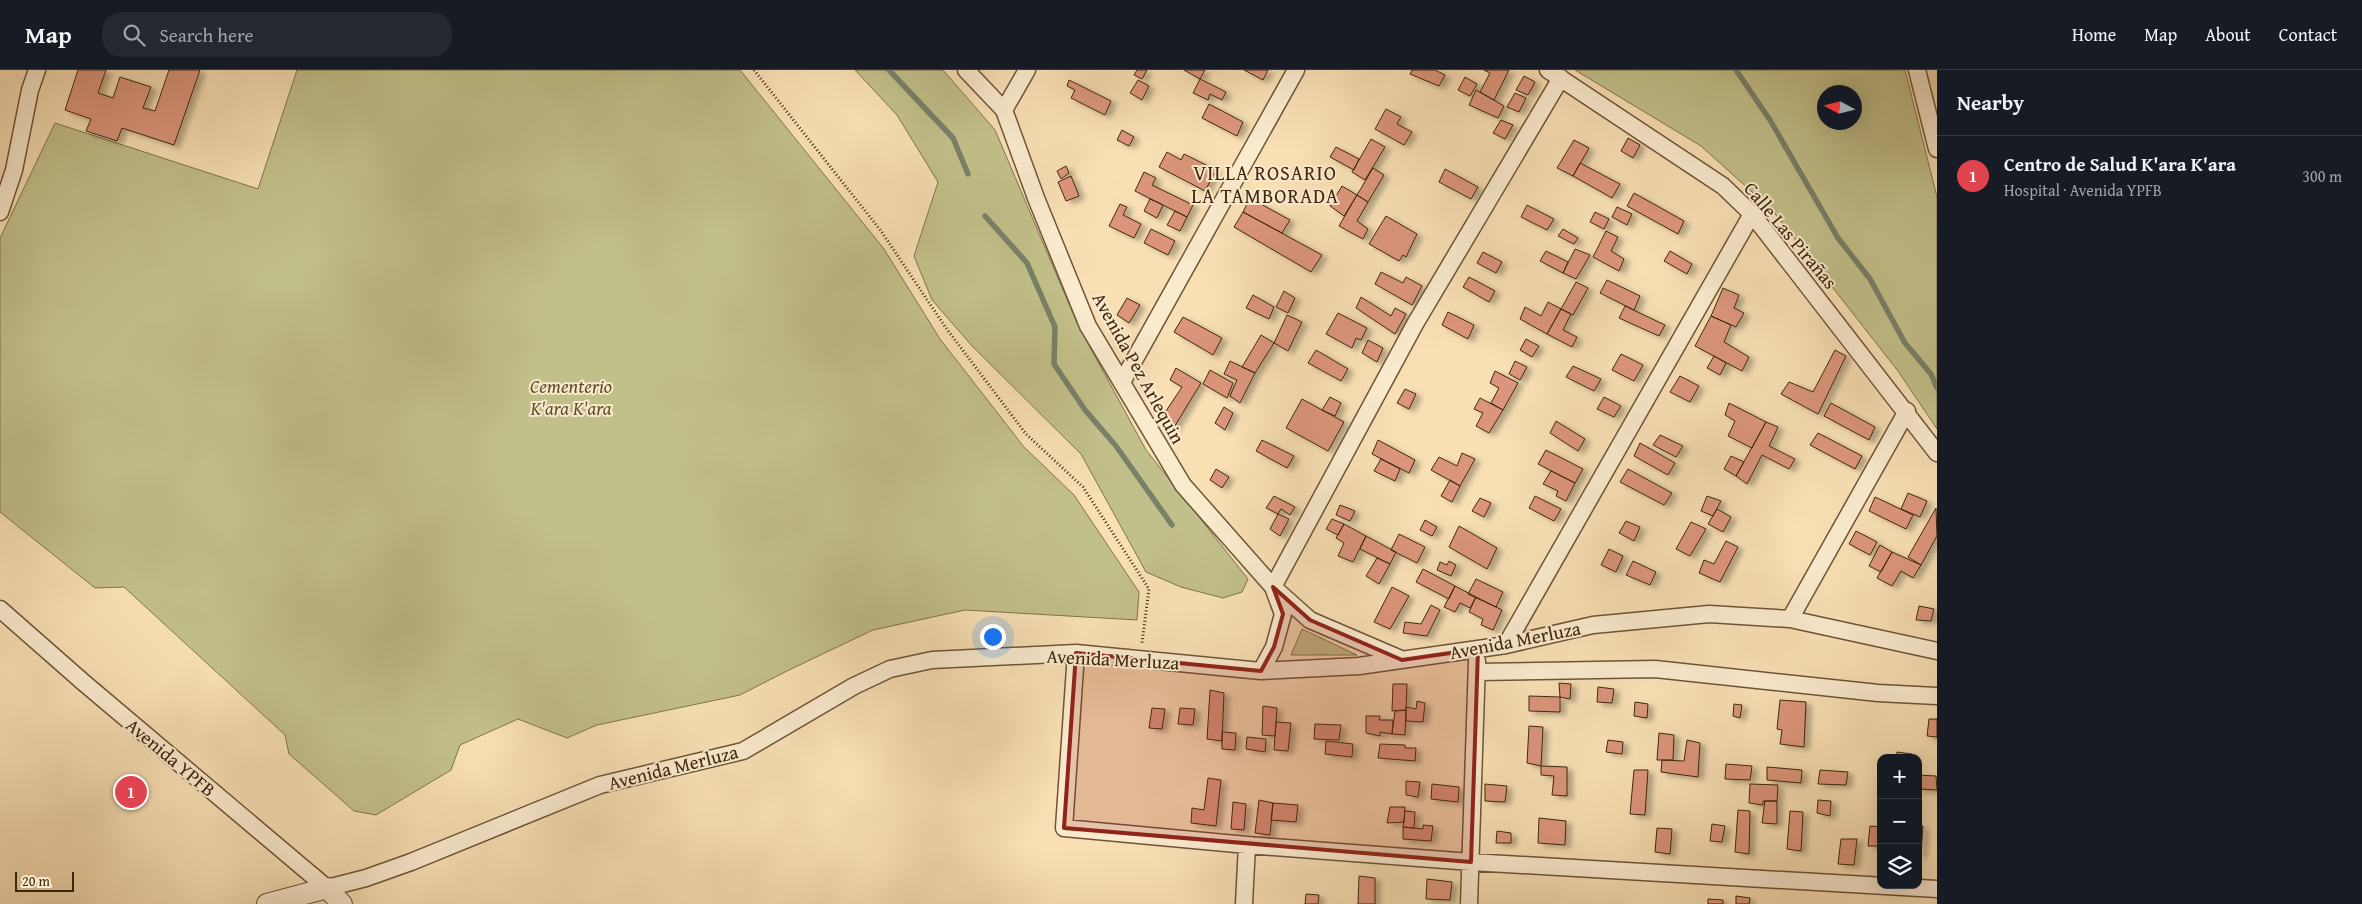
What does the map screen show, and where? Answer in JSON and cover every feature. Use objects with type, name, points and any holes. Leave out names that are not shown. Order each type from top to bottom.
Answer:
[{"type":"street","points":[[0,212],[14,170],[30,90],[37,70]]},
{"type":"street","name":"Avenida Pez Arlequin","points":[[966,70],[1004,110],[1036,198],[1088,326],[1183,485],[1273,587],[1310,620],[1402,660]]},
{"type":"street","points":[[1004,110],[1027,70]]},
{"type":"street","points":[[1122,382],[1296,70]]},
{"type":"street","points":[[1917,70],[1937,148]]},
{"type":"street","points":[[1273,587],[1415,324],[1555,74]]},
{"type":"street","name":"Calle Las Pirañas","points":[[1555,74],[1723,186],[1752,214],[1937,453]]},
{"type":"street","points":[[1506,645],[1752,214]]},
{"type":"street","points":[[1790,619],[1906,411]]},
{"type":"street","name":"Avenida Pez Arlequin","points":[[1260,671],[1274,647],[1283,614],[1273,587]]},
{"type":"street","name":"Avenida YPFB","points":[[0,609],[83,682],[327,888],[342,904]]},
{"type":"street","name":"Avenida Merluza","points":[[267,904],[366,878],[429,855],[600,785],[743,751],[854,686],[890,669],[932,660],[1076,653],[1260,671],[1360,666],[1506,645],[1593,625],[1708,614],[1790,619],[1937,651]]},
{"type":"street","points":[[1469,904],[1478,649]]},
{"type":"street","points":[[1076,653],[1064,828],[1247,845],[1471,862],[1937,889]]},
{"type":"street","name":"Avenida Merluza","points":[[1477,672],[1655,669],[1878,693],[1937,696]]},
{"type":"street","points":[[1244,904],[1247,845]]},
{"type":"street","points":[[312,904],[327,888]]},
{"type":"path","points":[[754,70],[881,231],[946,328],[1026,434],[1083,488],[1129,558],[1149,589],[1140,659]]},
{"type":"highlighted area","points":[[1273,587],[1310,620],[1402,660],[1478,649],[1471,862],[1064,828],[1076,653],[1261,671],[1274,647],[1283,614]]},
{"type":"green space","name":"Cementerio K'ara K'ara","points":[[297,70],[740,70],[884,249],[940,339],[1024,447],[1074,495],[1139,592],[1137,620],[965,610],[873,630],[740,695],[597,725],[567,738],[518,719],[460,745],[451,770],[376,815],[354,811],[289,754],[285,735],[124,587],[95,588],[0,512],[0,238],[55,123],[258,189]]},
{"type":"green space","points":[[855,70],[943,70],[995,130],[1078,325],[1146,450],[1248,579],[1242,592],[1223,598],[1181,587],[1146,572],[1081,454],[973,347],[932,300],[914,256],[938,182],[897,115]]},
{"type":"green space","points":[[1575,70],[1905,70],[1937,197],[1937,429],[1898,371],[1772,210],[1701,146]]},
{"type":"green space","points":[[1302,629],[1357,655],[1291,655]]},
{"type":"building","points":[[78,70],[106,70],[98,93],[113,98],[120,77],[151,87],[143,108],[155,111],[169,70],[200,70],[174,145],[122,128],[117,141],[86,131],[91,119],[65,110]]},
{"type":"building","points":[[1137,70],[1147,70],[1142,79],[1134,75]]},
{"type":"building","points":[[1184,70],[1205,70],[1200,79]]},
{"type":"building","points":[[1244,70],[1268,70],[1263,80]]},
{"type":"building","points":[[1412,70],[1435,70],[1445,75],[1439,86],[1410,74]]},
{"type":"building","points":[[1484,70],[1509,70],[1494,100],[1480,92],[1490,73]]},
{"type":"building","points":[[1524,76],[1535,82],[1528,95],[1516,90]]},
{"type":"building","points":[[1465,77],[1477,84],[1470,96],[1458,90]]},
{"type":"building","points":[[1200,79],[1226,92],[1222,100],[1210,94],[1208,100],[1193,93]]},
{"type":"building","points":[[1069,80],[1111,101],[1105,115],[1071,98],[1075,90],[1067,86]]},
{"type":"building","points":[[1138,80],[1149,86],[1142,100],[1130,93]]},
{"type":"building","points":[[1476,90],[1504,106],[1498,118],[1469,105]]},
{"type":"building","points":[[1515,93],[1526,98],[1519,112],[1507,107]]},
{"type":"building","points":[[1209,104],[1243,122],[1237,136],[1202,118]]},
{"type":"building","points":[[1386,109],[1401,117],[1397,124],[1412,132],[1404,145],[1375,129]]},
{"type":"building","points":[[1501,120],[1513,125],[1505,139],[1493,133]]},
{"type":"building","points":[[1122,130],[1134,137],[1129,146],[1117,140]]},
{"type":"building","points":[[1628,138],[1640,145],[1633,158],[1621,151]]},
{"type":"building","points":[[1371,139],[1385,147],[1365,180],[1352,172]]},
{"type":"building","points":[[1574,140],[1589,148],[1573,176],[1557,168]]},
{"type":"building","points":[[1336,147],[1359,159],[1354,170],[1330,157]]},
{"type":"building","points":[[1167,152],[1181,160],[1184,154],[1216,170],[1205,191],[1159,167]]},
{"type":"building","points":[[1580,163],[1620,184],[1612,198],[1573,176]]},
{"type":"building","points":[[1066,166],[1069,173],[1061,179],[1057,171]]},
{"type":"building","points":[[1373,168],[1384,175],[1368,202],[1357,195]]},
{"type":"building","points":[[1445,169],[1478,187],[1471,199],[1439,182]]},
{"type":"building","points":[[1144,172],[1156,178],[1152,185],[1193,205],[1187,217],[1135,191]]},
{"type":"building","points":[[1071,176],[1079,196],[1066,201],[1058,182]]},
{"type":"building","points":[[1342,186],[1357,195],[1344,216],[1330,206]]},
{"type":"building","points":[[1634,193],[1684,221],[1678,234],[1627,206]]},
{"type":"building","points":[[1357,195],[1368,202],[1357,221],[1368,229],[1363,239],[1339,226]]},
{"type":"building","points":[[1250,198],[1290,220],[1282,233],[1243,212]]},
{"type":"building","points":[[1150,199],[1163,205],[1157,218],[1144,211]]},
{"type":"building","points":[[1120,204],[1127,207],[1123,215],[1141,224],[1134,238],[1109,226]]},
{"type":"building","points":[[1527,205],[1554,219],[1547,230],[1521,217]]},
{"type":"building","points":[[1617,207],[1632,214],[1627,225],[1612,217]]},
{"type":"building","points":[[1175,211],[1187,217],[1180,231],[1167,225]]},
{"type":"building","points":[[1243,212],[1322,255],[1311,272],[1234,227]]},
{"type":"building","points":[[1595,212],[1609,219],[1604,229],[1590,222]]},
{"type":"building","points":[[1386,216],[1417,234],[1406,257],[1403,255],[1399,261],[1369,244]]},
{"type":"building","points":[[1151,229],[1175,241],[1168,255],[1144,243]]},
{"type":"building","points":[[1563,229],[1578,238],[1574,244],[1558,236]]},
{"type":"building","points":[[1606,231],[1618,237],[1611,251],[1624,259],[1619,271],[1593,257]]},
{"type":"building","points":[[1575,249],[1590,255],[1576,279],[1563,273]]},
{"type":"building","points":[[1546,251],[1568,262],[1563,273],[1540,261]]},
{"type":"building","points":[[1670,251],[1692,264],[1687,274],[1664,261]]},
{"type":"building","points":[[1483,252],[1502,262],[1496,273],[1477,263]]},
{"type":"building","points":[[1381,272],[1403,283],[1406,277],[1422,286],[1412,305],[1375,284]]},
{"type":"building","points":[[1469,277],[1495,291],[1489,302],[1463,287]]},
{"type":"building","points":[[1607,280],[1640,296],[1634,310],[1600,293]]},
{"type":"building","points":[[1576,282],[1588,288],[1573,315],[1561,309]]},
{"type":"building","points":[[1723,288],[1739,295],[1734,308],[1744,313],[1736,327],[1711,316]]},
{"type":"building","points":[[1284,291],[1295,298],[1288,313],[1276,307]]},
{"type":"building","points":[[1253,295],[1274,307],[1269,319],[1246,308]]},
{"type":"building","points":[[1361,297],[1391,316],[1395,308],[1406,314],[1395,334],[1356,308]]},
{"type":"building","points":[[1127,298],[1140,305],[1129,323],[1117,315]]},
{"type":"building","points":[[1548,302],[1561,309],[1547,334],[1520,319],[1525,307],[1541,316]]},
{"type":"building","points":[[1625,306],[1665,325],[1659,336],[1619,318]]},
{"type":"building","points":[[1561,309],[1571,314],[1563,330],[1577,337],[1572,347],[1547,334]]},
{"type":"building","points":[[1448,312],[1474,325],[1468,339],[1442,325]]},
{"type":"building","points":[[1338,313],[1367,328],[1361,340],[1356,338],[1352,348],[1326,334]]},
{"type":"building","points":[[1287,315],[1302,322],[1288,351],[1274,343]]},
{"type":"building","points":[[1711,316],[1731,325],[1724,342],[1749,357],[1742,371],[1695,346]]},
{"type":"building","points":[[1183,317],[1222,338],[1213,355],[1174,332]]},
{"type":"building","points":[[1261,335],[1274,343],[1255,373],[1242,367]]},
{"type":"building","points":[[1526,339],[1539,346],[1532,357],[1520,350]]},
{"type":"building","points":[[1368,340],[1383,348],[1377,362],[1362,353]]},
{"type":"building","points":[[1316,350],[1348,369],[1341,381],[1308,363]]},
{"type":"building","points":[[1835,350],[1846,356],[1818,414],[1781,394],[1789,382],[1813,392]]},
{"type":"building","points":[[1621,354],[1643,365],[1634,381],[1612,370]]},
{"type":"building","points":[[1714,356],[1726,363],[1720,375],[1707,368]]},
{"type":"building","points":[[1230,361],[1255,373],[1240,403],[1230,396],[1237,380],[1224,374]]},
{"type":"building","points":[[1515,361],[1527,367],[1520,380],[1509,374]]},
{"type":"building","points":[[1573,366],[1601,379],[1594,391],[1566,377]]},
{"type":"building","points":[[1176,368],[1201,383],[1173,429],[1162,417],[1182,387],[1170,380]]},
{"type":"building","points":[[1210,370],[1233,383],[1227,398],[1203,384]]},
{"type":"building","points":[[1495,371],[1518,383],[1503,410],[1491,403],[1499,388],[1490,383]]},
{"type":"building","points":[[1680,376],[1699,386],[1690,402],[1670,392]]},
{"type":"building","points":[[1405,389],[1416,394],[1409,409],[1397,403]]},
{"type":"building","points":[[1330,397],[1341,403],[1335,416],[1322,410]]},
{"type":"building","points":[[1604,397],[1621,406],[1614,417],[1597,409]]},
{"type":"building","points":[[1480,398],[1503,410],[1489,433],[1476,426],[1483,413],[1474,409]]},
{"type":"building","points":[[1302,399],[1344,422],[1328,451],[1286,428]]},
{"type":"building","points":[[1729,403],[1766,422],[1752,448],[1728,436],[1735,421],[1725,415]]},
{"type":"building","points":[[1831,403],[1875,427],[1869,440],[1824,416]]},
{"type":"building","points":[[1224,407],[1233,413],[1225,430],[1215,423]]},
{"type":"building","points":[[1556,421],[1585,439],[1578,451],[1550,433]]},
{"type":"building","points":[[1766,422],[1778,427],[1769,446],[1795,459],[1789,469],[1762,455],[1747,484],[1736,476]]},
{"type":"building","points":[[1818,433],[1862,456],[1855,469],[1810,445]]},
{"type":"building","points":[[1660,435],[1683,446],[1676,457],[1653,445]]},
{"type":"building","points":[[1262,440],[1294,456],[1287,468],[1256,451]]},
{"type":"building","points":[[1378,440],[1415,460],[1409,473],[1372,454]]},
{"type":"building","points":[[1640,443],[1675,463],[1668,475],[1634,456]]},
{"type":"building","points":[[1546,450],[1583,469],[1575,483],[1538,464]]},
{"type":"building","points":[[1462,453],[1475,459],[1460,486],[1431,470],[1439,457],[1457,466]]},
{"type":"building","points":[[1731,456],[1744,462],[1736,476],[1724,469]]},
{"type":"building","points":[[1381,459],[1400,469],[1395,481],[1374,471]]},
{"type":"building","points":[[1216,469],[1229,477],[1222,488],[1210,480]]},
{"type":"building","points":[[1628,469],[1672,493],[1664,505],[1620,482]]},
{"type":"building","points":[[1551,471],[1575,483],[1566,501],[1556,496],[1558,491],[1543,484]]},
{"type":"building","points":[[1450,480],[1460,486],[1452,502],[1441,496]]},
{"type":"building","points":[[1908,493],[1927,501],[1920,517],[1901,509]]},
{"type":"building","points":[[1274,496],[1295,507],[1290,515],[1281,509],[1278,514],[1266,508]]},
{"type":"building","points":[[1535,496],[1561,509],[1554,521],[1529,508]]},
{"type":"building","points":[[1707,496],[1721,501],[1713,516],[1701,511]]},
{"type":"building","points":[[1875,497],[1913,515],[1906,529],[1869,511]]},
{"type":"building","points":[[1480,498],[1491,503],[1484,517],[1472,511]]},
{"type":"building","points":[[1340,505],[1355,511],[1350,521],[1336,515]]},
{"type":"building","points":[[1936,508],[1937,536],[1921,565],[1908,557]]},
{"type":"building","points":[[1717,509],[1731,517],[1723,532],[1708,524]]},
{"type":"building","points":[[1278,514],[1289,519],[1280,536],[1270,529]]},
{"type":"building","points":[[1332,519],[1344,524],[1338,535],[1326,529]]},
{"type":"building","points":[[1425,520],[1437,527],[1432,536],[1420,530]]},
{"type":"building","points":[[1626,521],[1640,527],[1634,541],[1619,533]]},
{"type":"building","points":[[1691,522],[1706,529],[1690,556],[1676,549]]},
{"type":"building","points":[[1344,524],[1366,536],[1353,562],[1338,556],[1344,543],[1336,538]]},
{"type":"building","points":[[1459,526],[1497,548],[1487,569],[1449,547]]},
{"type":"building","points":[[1856,531],[1877,542],[1870,555],[1849,544]]},
{"type":"building","points":[[1399,534],[1425,547],[1417,563],[1391,550]]},
{"type":"building","points":[[1366,536],[1396,552],[1390,564],[1360,549]]},
{"type":"building","points":[[1726,541],[1738,547],[1720,582],[1699,573],[1704,560],[1714,564]]},
{"type":"building","points":[[1880,545],[1892,552],[1881,572],[1869,566]]},
{"type":"building","points":[[1609,549],[1623,556],[1616,572],[1601,565]]},
{"type":"building","points":[[1892,552],[1921,565],[1913,578],[1901,571],[1892,586],[1877,578]]},
{"type":"building","points":[[1377,558],[1390,564],[1379,584],[1366,576]]},
{"type":"building","points":[[1449,561],[1456,565],[1451,576],[1437,570],[1440,562],[1447,565]]},
{"type":"building","points":[[1633,561],[1656,572],[1650,585],[1626,575]]},
{"type":"building","points":[[1423,569],[1455,586],[1449,599],[1416,582]]},
{"type":"building","points":[[1476,579],[1503,592],[1496,607],[1468,594]]},
{"type":"building","points":[[1455,586],[1476,597],[1470,608],[1460,603],[1455,612],[1444,607]]},
{"type":"building","points":[[1392,587],[1409,596],[1390,629],[1374,622]]},
{"type":"building","points":[[1476,597],[1502,610],[1493,630],[1481,625],[1483,619],[1469,612]]},
{"type":"building","points":[[1431,605],[1440,610],[1427,636],[1403,633],[1405,622],[1421,624]]},
{"type":"building","points":[[1919,606],[1934,609],[1931,621],[1916,620]]},
{"type":"building","points":[[1559,683],[1571,684],[1570,699],[1560,697]]},
{"type":"building","points":[[1393,684],[1407,684],[1406,710],[1392,711]]},
{"type":"building","points":[[1598,687],[1614,689],[1612,703],[1597,702]]},
{"type":"building","points":[[1210,690],[1224,693],[1222,741],[1207,739]]},
{"type":"building","points":[[1529,696],[1560,697],[1560,712],[1529,711]]},
{"type":"building","points":[[1780,700],[1806,702],[1804,747],[1780,744],[1782,730],[1777,729]]},
{"type":"building","points":[[1417,701],[1425,703],[1423,722],[1406,721],[1406,707],[1416,709]]},
{"type":"building","points":[[1635,702],[1648,704],[1647,718],[1634,716]]},
{"type":"building","points":[[1734,704],[1742,705],[1740,718],[1733,716]]},
{"type":"building","points":[[1263,706],[1277,708],[1275,736],[1262,735]]},
{"type":"building","points":[[1152,708],[1165,709],[1162,729],[1149,728]]},
{"type":"building","points":[[1180,708],[1195,709],[1193,725],[1178,724]]},
{"type":"building","points":[[1406,710],[1405,735],[1392,734],[1395,711]]},
{"type":"building","points":[[1366,716],[1380,716],[1379,720],[1393,720],[1392,734],[1380,732],[1380,736],[1366,733]]},
{"type":"building","points":[[1929,719],[1937,719],[1937,737],[1927,736]]},
{"type":"building","points":[[1276,722],[1291,723],[1288,751],[1274,750]]},
{"type":"building","points":[[1315,724],[1341,725],[1339,740],[1314,739]]},
{"type":"building","points":[[1529,726],[1543,727],[1541,766],[1527,763]]},
{"type":"building","points":[[1222,732],[1236,733],[1235,750],[1222,749]]},
{"type":"building","points":[[1659,733],[1674,735],[1673,760],[1657,760]]},
{"type":"building","points":[[1247,737],[1266,739],[1265,752],[1246,749]]},
{"type":"building","points":[[1608,740],[1623,742],[1622,754],[1606,752]]},
{"type":"building","points":[[1687,740],[1700,743],[1698,777],[1661,772],[1662,760],[1684,761]]},
{"type":"building","points":[[1326,741],[1353,744],[1352,757],[1325,754]]},
{"type":"building","points":[[1380,744],[1405,745],[1405,748],[1416,748],[1415,761],[1378,758]]},
{"type":"building","points":[[1726,764],[1752,766],[1750,780],[1725,779]]},
{"type":"building","points":[[1541,766],[1567,767],[1567,796],[1552,795],[1554,776],[1541,775]]},
{"type":"building","points":[[1767,767],[1802,770],[1801,783],[1767,780]]},
{"type":"building","points":[[1634,770],[1648,770],[1645,815],[1630,814]]},
{"type":"building","points":[[1820,770],[1848,772],[1846,785],[1818,784]]},
{"type":"building","points":[[1922,775],[1936,776],[1937,790],[1922,789]]},
{"type":"building","points":[[1208,778],[1221,780],[1216,826],[1191,823],[1192,808],[1204,810]]},
{"type":"building","points":[[1406,781],[1420,782],[1418,797],[1406,795]]},
{"type":"building","points":[[1432,784],[1459,787],[1458,802],[1431,799]]},
{"type":"building","points":[[1485,784],[1507,786],[1505,802],[1485,801]]},
{"type":"building","points":[[1750,784],[1778,785],[1777,801],[1763,801],[1763,805],[1749,803]]},
{"type":"building","points":[[1259,800],[1273,803],[1270,835],[1255,833]]},
{"type":"building","points":[[1818,800],[1831,801],[1830,816],[1817,813]]},
{"type":"building","points":[[1765,801],[1777,801],[1777,824],[1762,823]]},
{"type":"building","points":[[1233,802],[1246,804],[1244,830],[1231,829]]},
{"type":"building","points":[[1273,803],[1298,805],[1296,822],[1271,820]]},
{"type":"building","points":[[1390,807],[1405,807],[1404,822],[1387,823]]},
{"type":"building","points":[[1738,810],[1750,811],[1749,854],[1735,852]]},
{"type":"building","points":[[1405,811],[1415,812],[1414,828],[1403,827]]},
{"type":"building","points":[[1790,811],[1803,812],[1801,851],[1787,849]]},
{"type":"building","points":[[1539,818],[1566,821],[1565,845],[1538,843]]},
{"type":"building","points":[[1712,824],[1725,826],[1722,842],[1710,841]]},
{"type":"building","points":[[1423,825],[1433,826],[1431,841],[1403,839],[1403,827],[1423,829]]},
{"type":"building","points":[[1870,826],[1877,827],[1877,846],[1868,846]]},
{"type":"building","points":[[1657,828],[1672,829],[1670,854],[1655,852]]},
{"type":"building","points":[[1497,831],[1511,833],[1511,843],[1496,843]]},
{"type":"building","points":[[1841,839],[1857,839],[1854,865],[1838,864]]},
{"type":"building","points":[[1359,876],[1375,878],[1375,904],[1358,904]]},
{"type":"building","points":[[1427,879],[1452,882],[1450,900],[1426,899]]},
{"type":"building","points":[[1306,894],[1319,895],[1318,904],[1305,904]]},
{"type":"building","points":[[1736,896],[1750,898],[1749,904],[1736,904]]},
{"type":"building","points":[[1708,899],[1723,900],[1723,904],[1708,904]]},
{"type":"waterway","points":[[889,70],[953,138],[968,174]]},
{"type":"waterway","points":[[1736,70],[1770,120],[1838,238],[1870,279],[1905,343],[1931,374],[1937,388]]},
{"type":"waterway","points":[[985,216],[1027,263],[1055,327],[1054,364],[1085,410],[1116,446],[1172,525]]},
{"type":"place","name":"Centro de Salud K'ara K'ara","points":[[131,792]]},
{"type":"district","name":"VILLA ROSARIO LA TAMBORADA","points":[[1265,184]]}]
